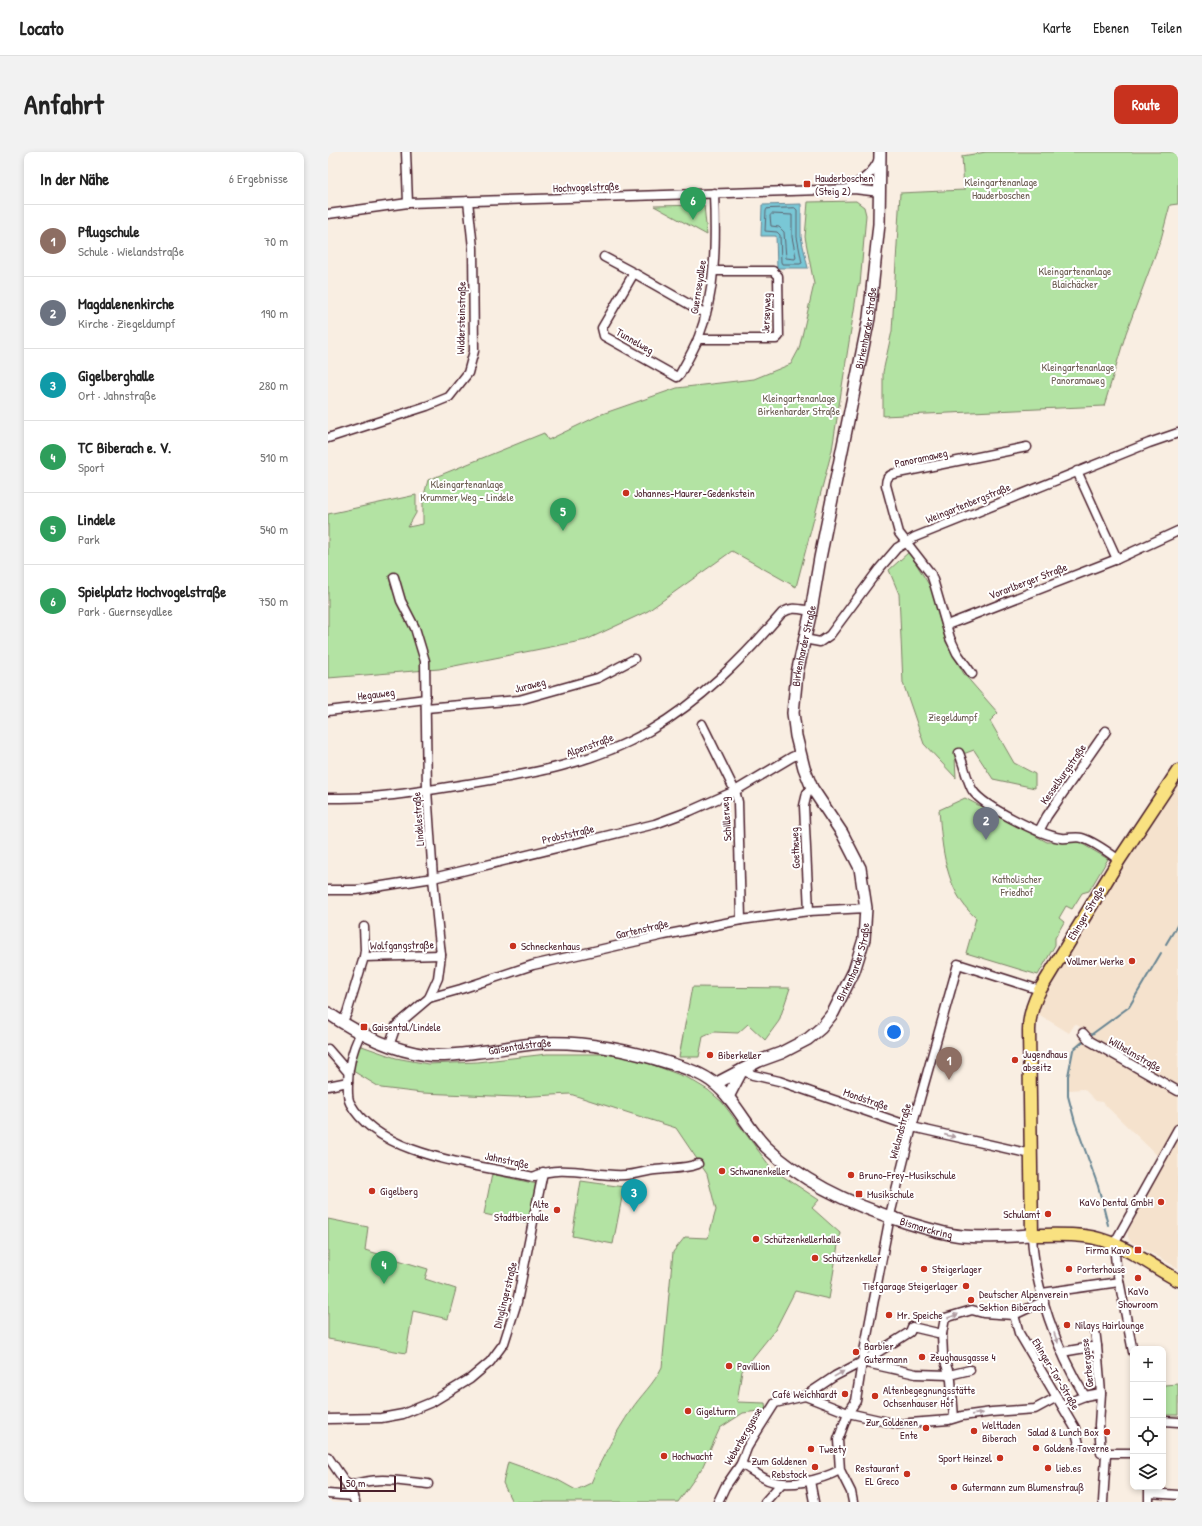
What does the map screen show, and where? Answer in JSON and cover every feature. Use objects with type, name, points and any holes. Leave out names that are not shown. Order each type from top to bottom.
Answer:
[{"type":"main road","name":"Birkenharder Straße","points":[[715,1084],[759,1061],[781,1053],[808,1039],[821,1028],[833,1013],[854,971],[864,939],[866,908],[860,868],[842,833],[812,788],[799,754],[793,713],[797,673],[811,611],[820,558],[869,318],[879,232],[880,153]]},
{"type":"main road","name":"Ehinger Straße","points":[[1032,1235],[1029,1025],[1034,1002],[1119,860],[1178,770]]},
{"type":"main road","name":"Gaisentalstraße","points":[[328,1013],[360,1034],[389,1046],[429,1055],[478,1052],[543,1043],[599,1045],[639,1053],[685,1068],[703,1076],[715,1084]]},
{"type":"main road","points":[[728,1097],[742,1070]]},
{"type":"main road","name":"Bismarckring","points":[[715,1084],[728,1097],[764,1145],[775,1155],[799,1172],[844,1198],[890,1217],[928,1229],[961,1236],[1085,1236],[1114,1244],[1178,1280]]},
{"type":"street","points":[[406,152],[408,203]]},
{"type":"street","points":[[846,190],[864,179],[876,166],[880,153]]},
{"type":"street","name":"Hochvogelstraße","points":[[328,214],[408,203],[714,193],[846,190],[880,192]]},
{"type":"street","name":"Guernseyallee","points":[[677,376],[680,374],[698,339],[706,314],[714,271],[714,193]]},
{"type":"street","name":"Widdersteinstraße","points":[[328,438],[427,406],[449,397],[468,372],[474,351],[473,248],[468,201]]},
{"type":"street","points":[[604,257],[706,314]]},
{"type":"street","name":"Jerseyweg","points":[[698,339],[776,339],[779,336],[778,276],[773,271],[714,271]]},
{"type":"street","name":"Tunnelweg","points":[[634,273],[602,328],[604,336],[677,376]]},
{"type":"street","name":"Weingartenbergstraße","points":[[804,639],[820,642],[830,635],[879,569],[897,548],[915,537],[1178,433]]},
{"type":"street","name":"Panoramaweg","points":[[906,542],[899,533],[886,485],[889,476],[1027,447]]},
{"type":"street","points":[[1077,472],[1117,558]]},
{"type":"street","name":"Vorarlberger Straße","points":[[947,625],[1117,558],[1178,531]]},
{"type":"street","points":[[906,542],[930,574],[950,638],[957,653],[972,674]]},
{"type":"street","name":"Lindelestraße","points":[[389,1046],[396,1026],[429,998],[438,978],[441,955],[427,790],[425,661],[415,628],[400,601],[394,577]]},
{"type":"street","name":"Alpenstraße","points":[[328,798],[370,797],[427,790],[552,769],[620,746],[648,732],[690,703],[746,655],[782,613],[795,607],[811,611]]},
{"type":"street","name":"Juraweg","points":[[426,708],[519,700],[598,678],[634,659]]},
{"type":"street","name":"Hegauweg","points":[[328,711],[426,699]]},
{"type":"street","name":"Schillerweg","points":[[702,724],[735,791],[738,802],[741,920]]},
{"type":"street","name":"Kesselburgstraße","points":[[1039,831],[1047,816],[1106,731]]},
{"type":"street","points":[[959,753],[973,791],[1005,815],[1039,831],[1061,838],[1082,838],[1103,848],[1119,860]]},
{"type":"street","name":"Probststraße","points":[[328,890],[357,890],[434,878],[655,824],[690,811],[735,791],[799,754]]},
{"type":"street","name":"Goetheweg","points":[[809,911],[804,806],[807,793],[812,788]]},
{"type":"street","name":"Gartenstraße","points":[[429,998],[533,965],[664,934],[741,920],[809,911],[866,908]]},
{"type":"street","name":"Wolfgangstraße","points":[[342,1023],[347,1013],[364,957],[364,927]]},
{"type":"street","name":"Wolfgangstraße","points":[[364,957],[441,955]]},
{"type":"street","name":"Wielandstraße","points":[[840,1470],[838,1440],[848,1413],[856,1401],[890,1217],[912,1127],[958,964],[1040,990]]},
{"type":"street","name":"Wilhelmstraße","points":[[1083,1033],[1090,1041],[1178,1091]]},
{"type":"street","name":"Jahnstraße","points":[[360,1034],[352,1055],[348,1072],[349,1102],[361,1117],[382,1136],[418,1152],[533,1176],[544,1172],[576,1171],[624,1175],[657,1170],[688,1168],[698,1164]]},
{"type":"street","points":[[328,1049],[348,1072]]},
{"type":"street","name":"Mondstraße","points":[[742,1070],[752,1075],[779,1080],[912,1127],[1031,1154]]},
{"type":"street","points":[[328,1086],[348,1082]]},
{"type":"street","points":[[1132,1346],[1119,1282],[1114,1244],[1178,1129]]},
{"type":"street","name":"Dinglingerstraße","points":[[328,1419],[381,1418],[403,1414],[432,1402],[470,1379],[490,1362],[504,1343],[517,1302],[544,1172]]},
{"type":"street","points":[[1032,1235],[1033,1254],[1043,1297],[1062,1352],[1085,1396]]},
{"type":"street","points":[[954,1418],[951,1380],[943,1355],[942,1334],[945,1318],[972,1310],[1014,1314],[1043,1297],[1119,1282]]},
{"type":"street","name":"Ehinger-Tor-Straße","points":[[1014,1314],[1019,1333],[1075,1428],[1079,1444]]},
{"type":"street","name":"Weberberggasse","points":[[718,1502],[725,1487],[741,1464],[747,1448],[775,1403],[805,1396],[835,1376],[862,1362],[910,1332],[912,1327],[942,1334]]},
{"type":"street","name":"Gerbergasse","points":[[1095,1330],[1098,1346],[1101,1393],[1099,1426],[1103,1454],[1103,1502]]},
{"type":"street","points":[[1062,1352],[1098,1346]]},
{"type":"street","points":[[862,1362],[916,1374],[949,1375],[970,1370]]},
{"type":"street","points":[[1062,1405],[1085,1396],[1101,1393]]},
{"type":"street","points":[[805,1396],[848,1413],[897,1424],[949,1420],[992,1412],[1035,1409],[1057,1397]]},
{"type":"street","points":[[1166,1422],[1178,1422]]},
{"type":"street","points":[[1103,1454],[1130,1453]]},
{"type":"street","points":[[328,1457],[348,1486],[354,1499]]},
{"type":"street","points":[[741,1464],[768,1480],[782,1483],[810,1481],[822,1478],[840,1470],[853,1502]]},
{"type":"street","points":[[348,1486],[362,1481],[379,1479],[428,1484]]},
{"type":"street","points":[[810,1481],[814,1502]]},
{"type":"street","points":[[765,1502],[782,1483]]},
{"type":"street","points":[[1149,1502],[1149,1490],[1178,1495]]},
{"type":"street","points":[[328,1494],[354,1499]]},
{"type":"shaded area","points":[[1178,785],[1178,1268],[1130,1241],[1128,1237],[1128,1231],[1164,1162],[1102,1102],[1096,1101],[1084,1089],[1069,1090],[1068,1076],[1073,1050],[1087,1031],[1075,1024],[1069,1033],[1035,1012],[1050,984],[1120,871],[1163,805]]},
{"type":"green space","points":[[986,152],[1178,152],[1178,204],[1170,205],[1161,239],[1126,333],[1104,406],[883,416],[883,372],[892,331],[900,193],[964,190],[962,156]]},
{"type":"green space","points":[[856,201],[864,207],[866,215],[860,285],[858,285],[832,450],[796,587],[732,551],[648,611],[586,640],[439,669],[328,678],[328,514],[416,495],[416,513],[408,527],[423,524],[423,499],[428,480],[544,433],[548,440],[602,414],[677,388],[754,379],[791,364],[799,349],[814,284],[805,237],[808,202]]},
{"type":"green space","points":[[704,205],[707,235],[654,206]]},
{"type":"green space","name":"Ziegeldumpf","points":[[909,552],[931,588],[946,642],[964,674],[998,713],[990,721],[1014,763],[1035,774],[1035,788],[993,779],[974,750],[955,757],[956,778],[924,744],[903,683],[899,594],[889,570]]},
{"type":"green space","name":"Katholischer Friedhof","points":[[965,798],[1047,842],[1079,842],[1108,859],[1089,891],[1082,893],[1072,909],[1066,906],[1059,918],[1064,922],[1055,938],[1055,945],[1038,975],[966,953],[976,918],[966,907],[951,882],[944,853],[939,810]]},
{"type":"green space","points":[[692,987],[790,988],[779,1021],[765,1040],[748,1024],[738,1033],[714,1032],[703,1037],[699,1057],[679,1057]]},
{"type":"green space","points":[[359,1045],[396,1058],[428,1064],[477,1062],[547,1054],[606,1054],[640,1060],[688,1078],[708,1090],[722,1102],[772,1169],[819,1200],[812,1208],[840,1233],[829,1299],[795,1291],[775,1330],[742,1371],[737,1402],[765,1403],[766,1410],[743,1413],[720,1428],[702,1468],[678,1502],[512,1502],[503,1483],[508,1462],[556,1479],[576,1490],[591,1483],[620,1427],[662,1367],[673,1252],[685,1237],[708,1238],[716,1210],[707,1174],[676,1128],[570,1094],[516,1097],[422,1093],[381,1088],[353,1071]]},
{"type":"green space","points":[[492,1174],[537,1184],[529,1224],[484,1214]]},
{"type":"green space","points":[[581,1181],[624,1187],[613,1244],[572,1236]]},
{"type":"green space","points":[[328,1219],[368,1227],[365,1250],[428,1269],[425,1279],[456,1289],[448,1319],[413,1311],[406,1353],[328,1339]]},
{"type":"green space","points":[[1178,1384],[1178,1415],[1166,1415],[1166,1385]]},
{"type":"water","points":[[801,204],[801,237],[808,268],[777,268],[776,236],[761,236],[762,205]]},
{"type":"waterway","points":[[1166,944],[1178,924]]},
{"type":"waterway","points":[[1088,1037],[1129,1007],[1161,953]]},
{"type":"waterway","points":[[1085,1040],[1073,1050],[1068,1076],[1068,1096],[1075,1122],[1098,1186],[1108,1225]]},
{"type":"place","name":"Hauderboschen (Steig 2)","points":[[807,184]]},
{"type":"place","name":"Spielplatz Hochvogelstraße","points":[[693,220]]},
{"type":"place","name":"Johannes-Maurer-Gedenkstein","points":[[626,493]]},
{"type":"place","name":"Lindele","points":[[563,531]]},
{"type":"place","name":"Magdalenenkirche","points":[[986,840]]},
{"type":"place","name":"Schneckenhaus","points":[[513,946]]},
{"type":"place","name":"Vollmer Werke","points":[[1132,961]]},
{"type":"place","name":"Gaisental/Lindele","points":[[364,1027]]},
{"type":"place","name":"Biberkeller","points":[[710,1055]]},
{"type":"place","name":"Jugendhaus abseitz","points":[[1015,1060]]},
{"type":"place","name":"Pflugschule","points":[[949,1080]]},
{"type":"place","name":"Schwanenkeller","points":[[722,1171]]},
{"type":"place","name":"Bruno-Frey-Musikschule","points":[[851,1175]]},
{"type":"place","name":"Gigelberg","points":[[372,1191]]},
{"type":"place","name":"Musikschule","points":[[859,1194]]},
{"type":"place","name":"KaVo Dental GmbH","points":[[1161,1202]]},
{"type":"place","name":"Alte Stadtbierhalle","points":[[557,1210]]},
{"type":"place","name":"Gigelberghalle","points":[[634,1212]]},
{"type":"place","name":"Schulamt","points":[[1048,1214]]},
{"type":"place","name":"Schützenkellerhalle","points":[[756,1239]]},
{"type":"place","name":"Firma Kavo","points":[[1138,1250]]},
{"type":"place","name":"Schützenkeller","points":[[815,1258]]},
{"type":"place","name":"Steigerlager","points":[[924,1269]]},
{"type":"place","name":"Porterhouse","points":[[1069,1269]]},
{"type":"place","name":"KaVo Showroom","points":[[1138,1278]]},
{"type":"place","name":"TC Biberach e. V.","points":[[384,1284]]},
{"type":"place","name":"Tiefgarage Steigerlager","points":[[966,1286]]},
{"type":"place","name":"Deutscher Alpenverein Sektion Biberach","points":[[971,1300]]},
{"type":"place","name":"Mr. Speiche","points":[[889,1315]]},
{"type":"place","name":"Nilays Hairlounge","points":[[1067,1325]]},
{"type":"place","name":"Barbier Gutermann","points":[[856,1352]]},
{"type":"place","name":"Zeughausgasse 4","points":[[922,1357]]},
{"type":"place","name":"Pavillion","points":[[729,1366]]},
{"type":"place","name":"Café Weichhardt","points":[[845,1394]]},
{"type":"place","name":"Altenbegegnungsstätte Ochsenhauser Hof","points":[[875,1396]]},
{"type":"place","name":"Gigelturm","points":[[688,1411]]},
{"type":"place","name":"Zur Goldenen Ente","points":[[926,1428]]},
{"type":"place","name":"Weltladen Biberach","points":[[974,1431]]},
{"type":"place","name":"Salad & Lunch Box","points":[[1107,1432]]},
{"type":"place","name":"Goldene Taverne","points":[[1036,1448]]},
{"type":"place","name":"Tweety","points":[[811,1449]]},
{"type":"place","name":"Hochwacht","points":[[664,1456]]},
{"type":"place","name":"Sport Heinzel","points":[[1000,1458]]},
{"type":"place","name":"Zum Goldenen Rebstock","points":[[815,1467]]},
{"type":"place","name":"lieb.es","points":[[1048,1468]]},
{"type":"place","name":"Restaurant EL Greco","points":[[907,1474]]},
{"type":"place","name":"Gutermann zum Blumenstrauß","points":[[954,1487]]},
{"type":"park label","name":"Kleingartenanlage Hauderboschen","points":[[1001,188]]},
{"type":"park label","name":"Kleingartenanlage Blaichäcker","points":[[1075,277]]},
{"type":"park label","name":"Kleingartenanlage Panoramaweg","points":[[1078,373]]},
{"type":"park label","name":"Kleingartenanlage Birkenharder Straße","points":[[799,404]]},
{"type":"park label","name":"Kleingartenanlage Krummer Weg - Lindele","points":[[467,490]]}]
